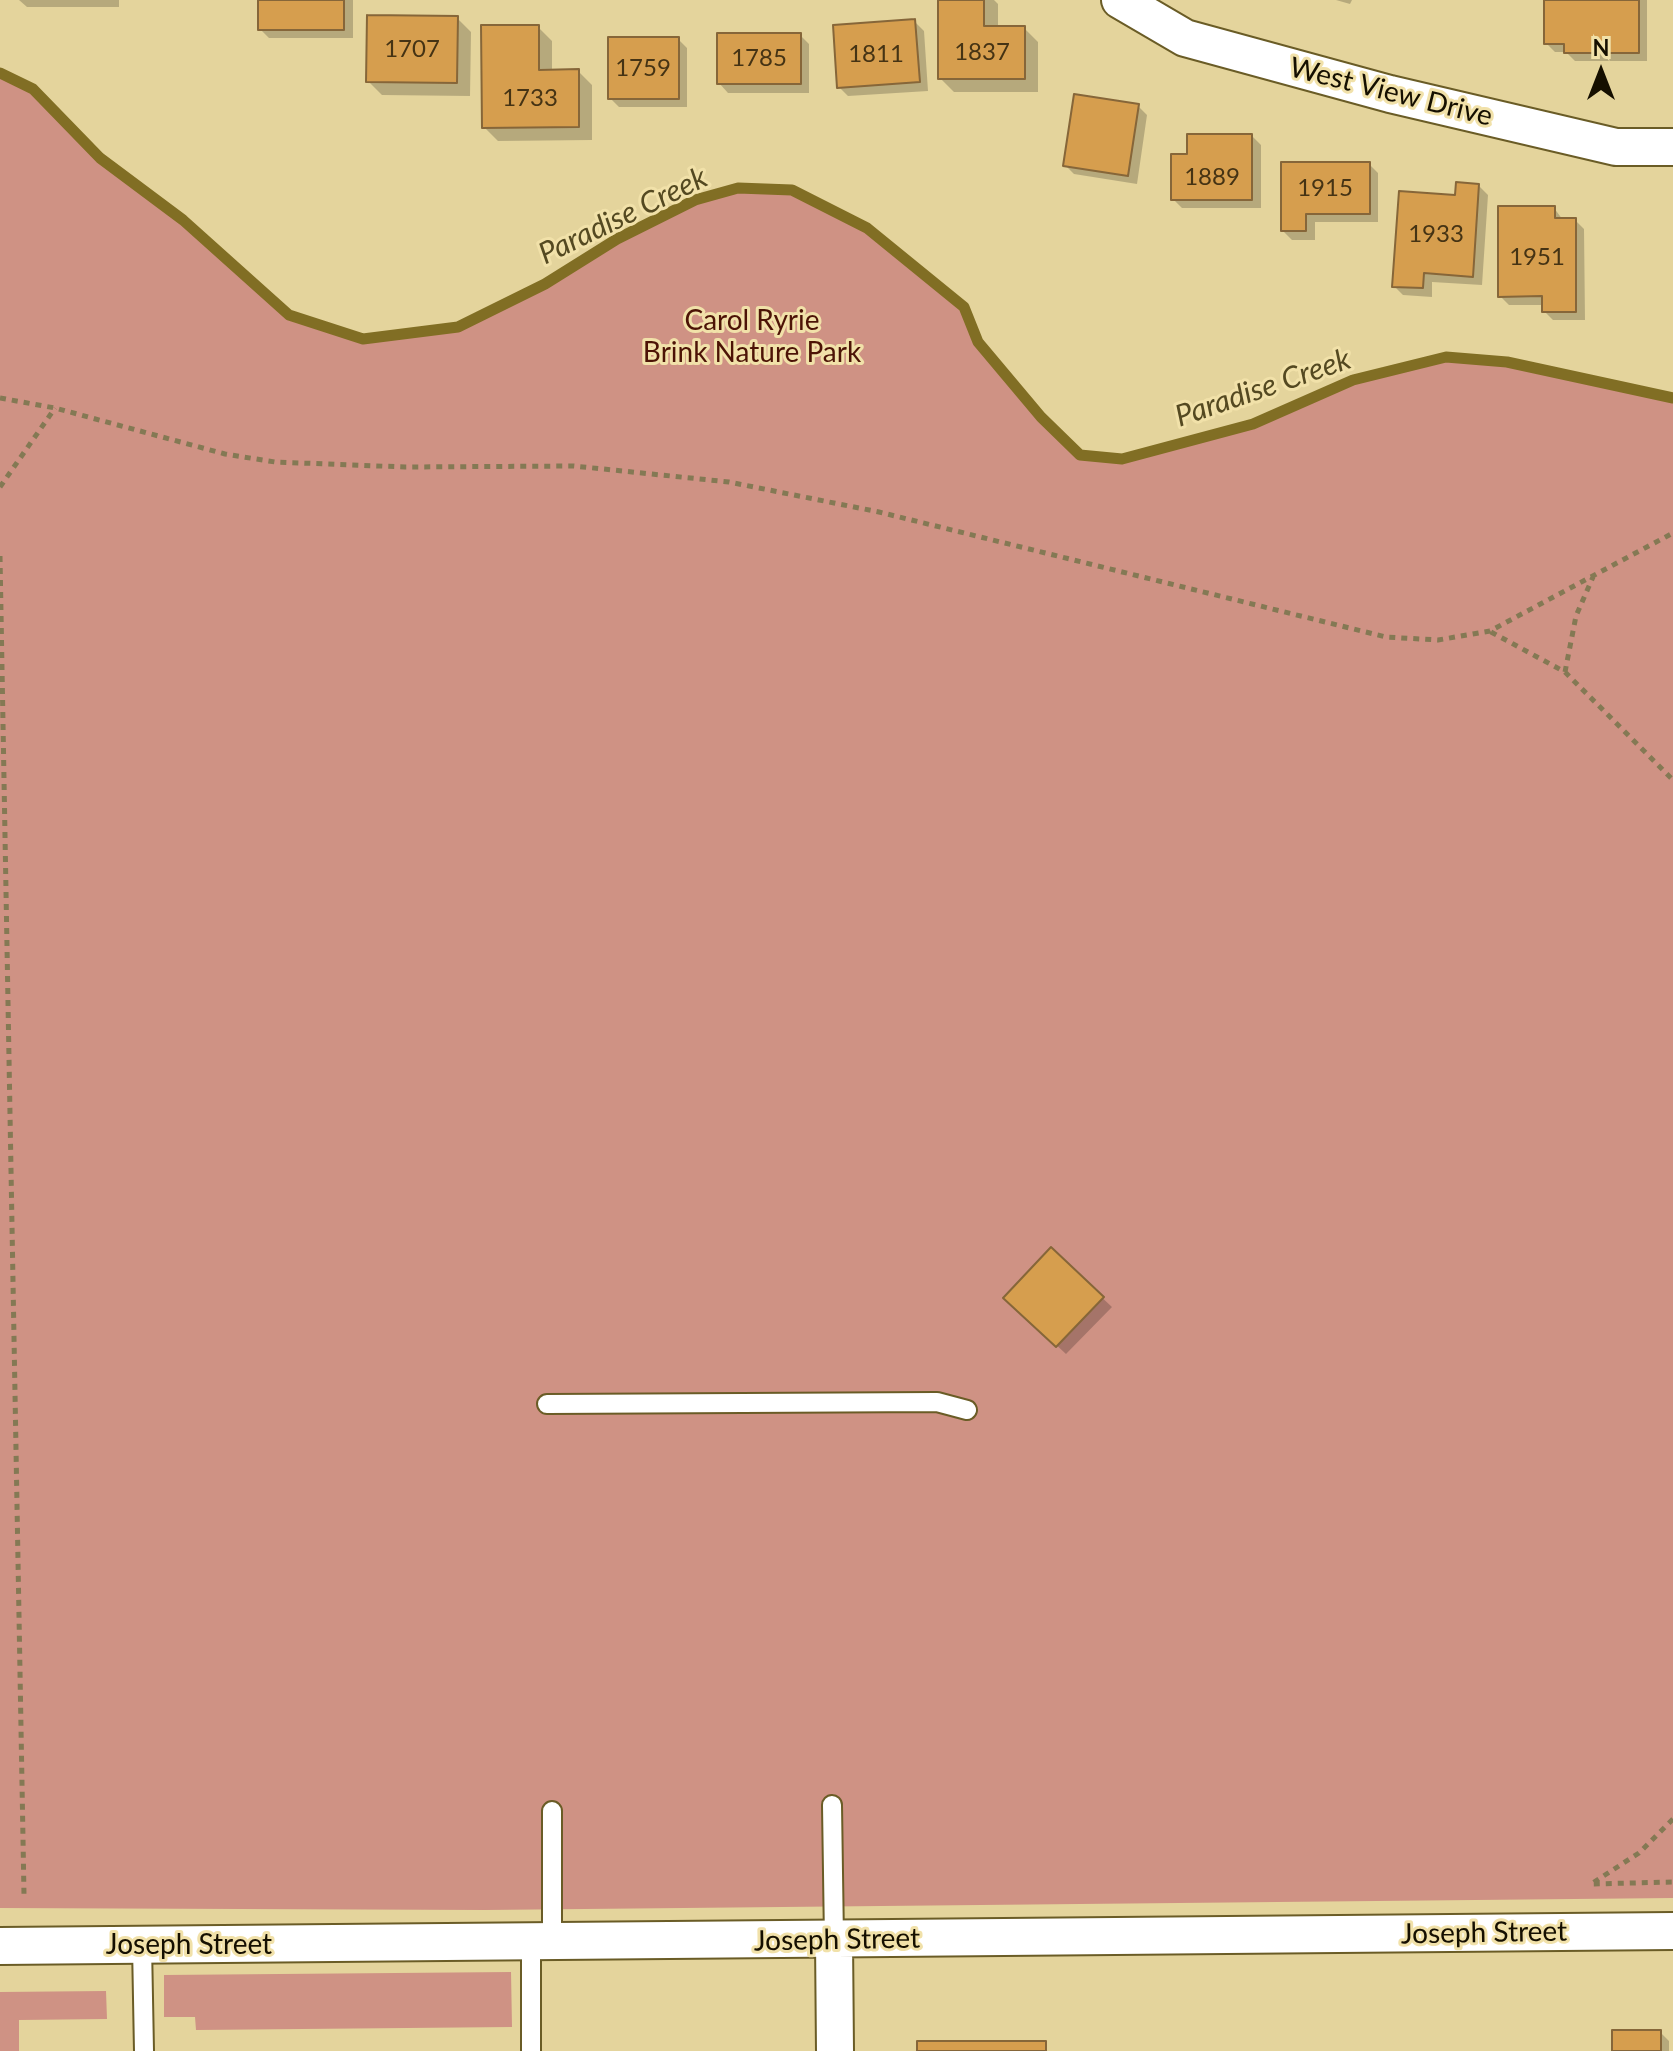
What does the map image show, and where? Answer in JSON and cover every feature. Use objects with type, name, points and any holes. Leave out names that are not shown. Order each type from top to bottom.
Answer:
[{"type":"street","name":"West View Drive","points":[[1120,0],[1185,38],[1390,94],[1616,147],[1673,147]]},
{"type":"street","name":"Joseph Street","points":[[0,1946],[1673,1931]]},
{"type":"street","points":[[834,1940],[835,2051]]},
{"type":"lane","points":[[547,1404],[937,1402],[967,1410]]},
{"type":"lane","points":[[832,1805],[834,1940]]},
{"type":"lane","points":[[531,2051],[552,1811]]},
{"type":"lane","points":[[142,1945],[144,2051]]},
{"type":"path","points":[[0,398],[55,408],[225,454],[275,462],[405,467],[574,466],[729,482],[879,512],[1386,637],[1438,640],[1490,631],[1673,533]]},
{"type":"path","points":[[0,487],[55,408]]},
{"type":"path","points":[[0,556],[24,1895]]},
{"type":"path","points":[[1565,672],[1576,616],[1594,576]]},
{"type":"path","points":[[1490,631],[1565,672],[1673,780]]},
{"type":"path","points":[[1673,1819],[1639,1853],[1591,1884],[1673,1882]]},
{"type":"green space","name":"Carol Ryrie Brink Nature Park","points":[[0,73],[33,89],[100,158],[183,220],[289,315],[362,339],[458,327],[545,284],[617,239],[695,200],[738,188],[792,190],[867,228],[964,307],[978,343],[1041,417],[1080,455],[1122,459],[1253,424],[1353,380],[1446,357],[1507,362],[1673,398],[1673,1898],[485,1910],[0,1908]]},
{"type":"green space","points":[[511,1972],[512,2027],[196,2030],[195,2017],[164,2017],[164,1975]]},
{"type":"green space","points":[[106,1991],[107,2019],[19,2020],[19,2051],[0,2051],[0,1992]]},
{"type":"building","points":[[258,0],[344,0],[344,30],[258,30]]},
{"type":"building","points":[[938,0],[984,0],[984,26],[1025,26],[1025,79],[938,79]]},
{"type":"building","points":[[1544,0],[1639,0],[1639,53],[1564,53],[1564,44],[1544,44]]},
{"type":"building","points":[[367,15],[458,16],[457,83],[366,82]]},
{"type":"building","points":[[915,19],[920,82],[837,88],[833,25]]},
{"type":"building","points":[[481,25],[539,25],[539,70],[579,69],[579,127],[482,128]]},
{"type":"building","points":[[717,33],[801,33],[801,84],[717,84]]},
{"type":"building","points":[[608,37],[679,37],[679,99],[608,99]]},
{"type":"building","points":[[1074,94],[1139,104],[1128,176],[1063,166]]},
{"type":"building","points":[[1187,134],[1252,134],[1252,200],[1171,200],[1171,154],[1187,154]]},
{"type":"building","points":[[1281,162],[1370,162],[1370,214],[1306,214],[1306,231],[1281,231]]},
{"type":"building","points":[[1456,182],[1479,184],[1473,277],[1424,273],[1423,288],[1392,287],[1399,191],[1455,195]]},
{"type":"building","points":[[1498,206],[1555,206],[1555,218],[1576,218],[1576,312],[1542,312],[1542,296],[1498,297]]},
{"type":"building","points":[[1051,1247],[1104,1297],[1056,1347],[1003,1298]]},
{"type":"building","points":[[1612,2030],[1661,2030],[1661,2051],[1612,2051]]},
{"type":"building","points":[[917,2041],[1046,2041],[1046,2051],[917,2051]]},
{"type":"waterway","name":"Paradise Creek","points":[[0,73],[33,89],[100,158],[183,220],[289,315],[363,339],[458,327],[545,284],[617,239],[695,200],[738,188],[792,190],[867,228],[964,307],[978,342],[1041,417],[1080,455],[1122,459],[1253,424],[1353,380],[1446,357],[1507,362],[1673,398]]}]
